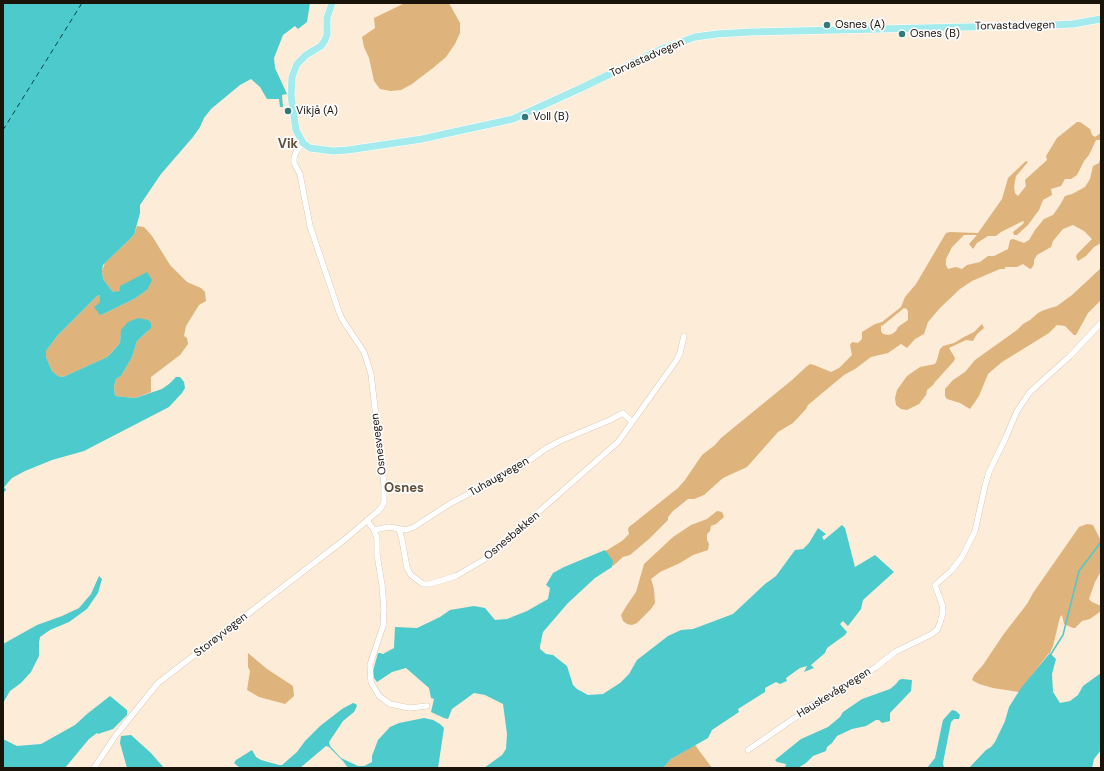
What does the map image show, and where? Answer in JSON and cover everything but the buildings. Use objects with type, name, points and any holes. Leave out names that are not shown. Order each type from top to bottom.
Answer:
[{"type":"main road","points":[[303,143],[298,134],[294,117],[291,96],[292,77],[299,61],[321,46],[325,40],[327,35],[327,18],[332,3]]},
{"type":"main road","name":"Torvastadvegen","points":[[303,143],[310,148],[318,150],[348,150],[422,139],[506,122],[668,46],[685,40],[705,36],[751,32],[1052,26],[1101,19]]},
{"type":"street","name":"Osnesvegen","points":[[303,143],[296,152],[294,163],[300,174],[310,226],[339,312],[364,352],[371,374],[385,498],[381,508],[367,520]]},
{"type":"street","name":"Hauskevågvegen","points":[[748,750],[799,715],[809,706],[838,693],[876,667],[894,652],[930,635],[937,630],[943,612],[940,595],[935,585],[951,571],[962,557],[975,531],[989,472],[1006,437],[1016,411],[1030,392],[1070,356],[1101,323]]},
{"type":"street","name":"Osnesbakken","points":[[398,529],[403,545],[407,568],[416,580],[423,584],[430,584],[456,576],[486,559],[618,442],[676,361],[680,353],[684,336]]},
{"type":"street","name":"Tuhaugvegen","points":[[374,530],[389,527],[406,530],[414,527],[451,503],[519,468],[550,446],[623,413],[632,422]]},
{"type":"street","points":[[367,520],[374,530],[377,538],[377,554],[384,610],[382,626],[370,666],[371,682],[379,696],[390,704],[410,708],[427,706]]},
{"type":"street","name":"Storøyvegen","points":[[94,768],[116,735],[158,683],[344,540],[367,520]]},
{"type":"shaded area","points":[[405,3],[449,3],[460,23],[460,33],[455,44],[446,57],[412,84],[401,90],[391,91],[380,89],[374,81],[369,58],[364,47],[362,37],[375,28],[374,18]]},
{"type":"shaded area","points":[[1077,122],[1080,122],[1090,129],[1092,135],[1095,137],[1101,133],[1101,140],[1096,140],[1077,175],[1071,179],[1065,179],[1061,186],[1051,189],[1052,195],[1043,200],[1039,210],[1028,225],[1017,235],[1014,235],[1013,232],[1023,224],[1023,221],[996,236],[988,236],[977,243],[973,249],[969,244],[977,235],[964,235],[952,247],[946,259],[946,265],[948,269],[956,267],[962,269],[967,265],[980,262],[988,256],[994,256],[1008,249],[1010,240],[1013,239],[1024,243],[1029,240],[1044,219],[1053,215],[1065,196],[1085,187],[1090,179],[1093,166],[1099,163],[1101,156],[1101,243],[1078,261],[1076,257],[1077,254],[1092,239],[1084,231],[1073,225],[1063,229],[1053,241],[1051,247],[1037,255],[1032,268],[1030,269],[1023,264],[1017,267],[1005,267],[1005,269],[1000,269],[972,281],[960,289],[940,308],[928,322],[924,334],[915,339],[907,348],[901,344],[888,353],[871,357],[844,375],[808,405],[793,423],[778,432],[747,467],[723,478],[704,495],[694,499],[688,499],[673,511],[668,517],[668,520],[649,539],[630,555],[623,557],[613,566],[604,552],[622,541],[629,534],[629,527],[678,488],[702,455],[810,364],[831,372],[839,368],[852,355],[850,345],[852,342],[858,343],[862,339],[862,332],[875,324],[882,322],[901,307],[905,297],[916,284],[946,233],[978,233],[1002,199],[1008,178],[1026,161],[1028,162],[1016,176],[1014,187],[1015,193],[1018,196],[1026,186],[1025,180],[1047,160],[1046,156],[1057,138]],"holes":[[[904,308],[907,309],[908,320],[898,327],[892,334],[883,334],[881,331],[881,325],[882,326]]]},
{"type":"shaded area","points":[[137,226],[144,227],[152,236],[170,265],[187,282],[201,288],[205,292],[206,301],[199,305],[186,326],[184,336],[187,338],[188,344],[180,355],[151,377],[151,392],[135,398],[115,396],[114,386],[116,379],[121,376],[132,357],[137,341],[148,331],[121,333],[120,343],[107,357],[63,377],[58,376],[52,371],[46,357],[46,351],[58,335],[97,296],[100,295],[100,303],[95,306],[101,315],[134,299],[147,290],[120,289],[116,293],[113,292],[103,279],[102,271],[105,263],[134,235]]},
{"type":"shaded area","points":[[1101,268],[1101,300],[1088,313],[1076,335],[1074,335],[1065,326],[1057,325],[1049,333],[1002,362],[988,374],[979,396],[970,409],[960,403],[947,399],[945,396],[945,389],[953,380],[965,372],[975,360],[1038,313],[1057,306],[1072,295]]},
{"type":"shaded area","points":[[982,324],[984,328],[977,334],[973,341],[966,340],[949,348],[955,358],[954,361],[927,390],[926,395],[919,404],[907,410],[901,409],[896,405],[895,398],[897,390],[907,376],[920,367],[935,364],[940,349],[943,346],[954,343],[974,332]]},
{"type":"shaded area","points":[[717,511],[722,512],[724,517],[716,524],[711,526],[710,531],[707,534],[709,544],[708,550],[693,555],[660,572],[651,579],[654,589],[655,603],[651,609],[637,623],[632,625],[623,621],[621,615],[636,592],[644,564],[673,537],[691,525],[707,519]]},
{"type":"shaded area","points":[[1087,524],[1093,525],[1101,541],[1101,571],[1089,599],[1101,606],[1101,611],[1090,619],[1082,621],[1075,628],[1064,624],[1062,615],[1060,617],[1050,653],[1019,692],[993,688],[979,684],[972,680],[974,675],[983,665],[1003,635],[1027,604],[1079,527]]},
{"type":"shaded area","points":[[248,653],[267,669],[293,686],[294,696],[285,704],[259,697],[247,690],[250,671],[248,667]]},
{"type":"shaded area","points":[[695,745],[712,768],[663,768],[671,759]]},
{"type":"water","points":[[3,3],[310,3],[307,22],[298,29],[295,26],[283,35],[274,58],[275,68],[287,94],[282,95],[283,107],[280,107],[279,99],[267,99],[260,87],[251,79],[240,85],[211,109],[193,137],[161,174],[140,205],[140,213],[134,235],[103,265],[103,279],[113,292],[119,291],[120,286],[147,272],[152,280],[147,290],[134,299],[101,315],[94,307],[100,302],[100,295],[97,296],[58,335],[46,351],[46,357],[52,371],[58,376],[63,377],[107,357],[120,343],[121,330],[128,322],[138,318],[148,320],[151,323],[151,328],[137,341],[132,357],[121,376],[116,379],[114,386],[115,396],[135,398],[162,389],[176,377],[180,377],[184,382],[185,388],[182,393],[169,407],[84,451],[52,460],[12,478],[5,486],[4,488],[6,490],[3,493]]},
{"type":"water","points":[[842,525],[845,528],[855,567],[875,555],[894,572],[863,600],[861,609],[848,626],[843,621],[840,624],[847,632],[827,648],[825,653],[811,665],[814,668],[804,672],[807,666],[800,668],[786,678],[787,681],[780,684],[776,682],[765,688],[765,692],[738,709],[739,712],[712,730],[708,738],[671,759],[663,768],[484,768],[502,755],[506,749],[507,734],[503,704],[485,695],[474,693],[452,709],[448,719],[431,712],[434,699],[431,698],[429,688],[406,668],[392,672],[377,682],[374,678],[373,671],[378,653],[383,654],[394,648],[395,627],[417,628],[440,617],[450,610],[474,606],[485,608],[495,620],[507,619],[527,611],[548,599],[550,588],[546,585],[553,573],[605,550],[613,561],[612,567],[595,578],[568,603],[543,632],[540,646],[540,649],[546,654],[553,655],[567,666],[573,685],[577,689],[588,695],[603,694],[620,683],[629,674],[637,660],[668,636],[681,630],[693,629],[733,614],[765,584],[776,576],[795,550],[803,549],[809,543],[818,528],[826,534],[822,537],[824,540]]},
{"type":"water","points":[[99,576],[102,579],[98,593],[87,609],[69,622],[50,630],[40,637],[39,656],[31,672],[21,683],[10,691],[3,703],[3,644],[37,625],[79,608],[91,594]]},
{"type":"water","points":[[1050,653],[1056,659],[1052,674],[1053,692],[1060,703],[1070,701],[1078,695],[1083,686],[1101,673],[1101,750],[1094,759],[1092,768],[969,768],[995,742],[1005,721],[1009,707],[1021,688]]},
{"type":"water","points":[[902,679],[912,680],[911,691],[890,713],[890,721],[882,723],[879,720],[876,720],[866,726],[852,729],[837,736],[827,747],[826,751],[813,756],[798,768],[785,768],[786,764],[775,760],[801,739],[828,727],[840,717],[843,712],[862,699],[890,689]]},
{"type":"water","points":[[110,696],[127,710],[127,715],[113,729],[98,734],[97,733],[89,739],[65,768],[3,768],[3,739],[17,746],[41,744],[75,725]]},
{"type":"water","points":[[353,703],[357,706],[354,712],[343,721],[329,742],[330,746],[341,758],[358,766],[364,766],[372,762],[372,756],[378,740],[390,727],[399,723],[424,718],[433,720],[444,728],[438,768],[348,768],[329,747],[326,746],[300,768],[240,768],[234,763],[236,760],[252,750],[256,757],[261,760],[282,765],[297,752],[305,741],[320,726],[342,709]]},
{"type":"water","points":[[952,710],[956,711],[960,715],[959,719],[954,719],[951,722],[943,763],[944,768],[927,768],[935,758],[943,720]]},
{"type":"water","points":[[131,735],[151,753],[164,768],[127,768],[120,743],[121,736]]},
{"type":"waterway","points":[[1051,654],[1063,635],[1079,571],[1101,542]]},
{"type":"ferry route","points":[[3,130],[82,3]]},
{"type":"place","name":"Osnes (A)","points":[[827,25]]},
{"type":"place","name":"Osnes (B)","points":[[902,34]]},
{"type":"place","name":"Vikjå (A)","points":[[288,111]]},
{"type":"place","name":"Voll (B)","points":[[525,117]]},
{"type":"district","name":"Vik","points":[[288,145]]},
{"type":"district","name":"Osnes","points":[[404,489]]}]
